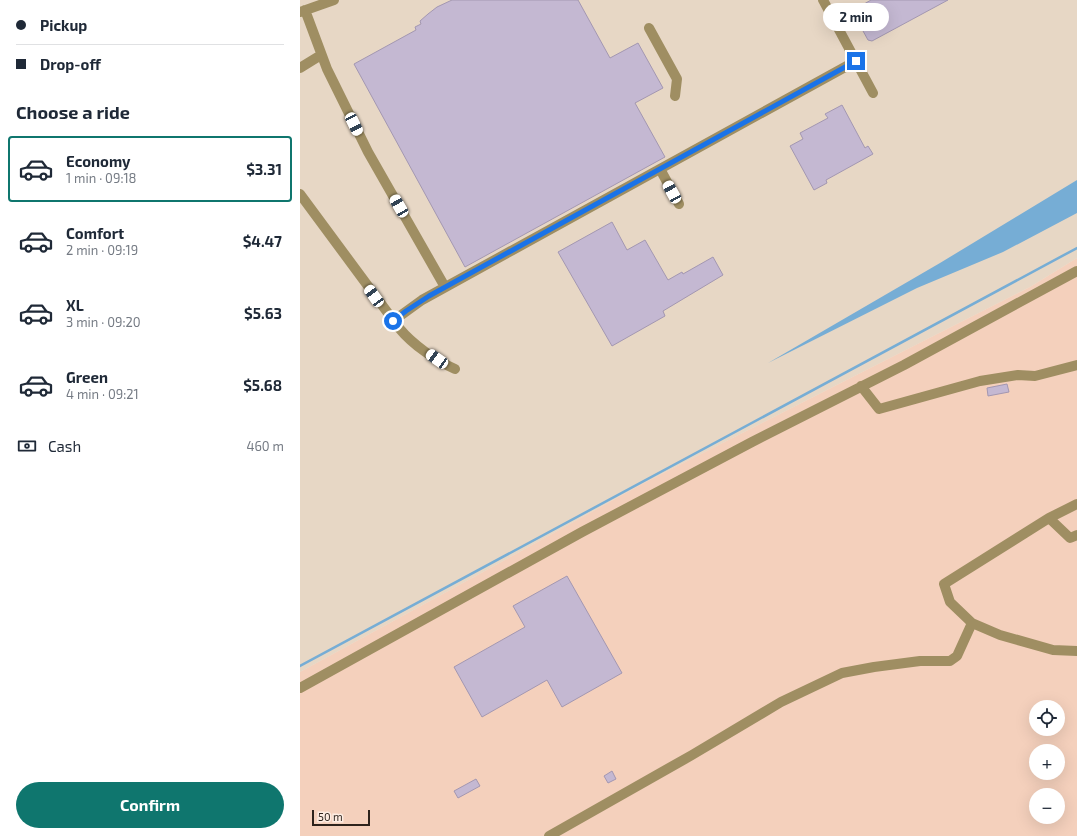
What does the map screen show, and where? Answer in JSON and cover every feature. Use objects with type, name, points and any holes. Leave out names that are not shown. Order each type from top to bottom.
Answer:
[{"type":"street","points":[[334,0],[302,11],[321,55],[368,152],[445,288]]},
{"type":"street","points":[[823,0],[873,93]]},
{"type":"street","points":[[648,28],[677,79],[675,96]]},
{"type":"street","points":[[300,68],[321,55]]},
{"type":"street","points":[[393,321],[416,304],[856,61]]},
{"type":"street","points":[[660,169],[679,204]]},
{"type":"street","points":[[300,194],[393,321],[408,339],[437,359],[456,369]]},
{"type":"street","points":[[300,688],[582,532],[974,328],[1077,271]]},
{"type":"street","points":[[861,386],[879,410],[980,381],[1018,375],[1035,376],[1077,365]]},
{"type":"street","points":[[1077,504],[1049,518],[944,584],[950,602],[972,622],[1000,635],[1053,650],[1077,651]]},
{"type":"street","points":[[1049,518],[1070,538],[1077,535]]},
{"type":"street","points":[[549,836],[781,702],[842,673],[920,661],[950,661],[957,656],[972,622]]},
{"type":"shaded area","points":[[300,0],[1077,0],[1077,258],[1030,287],[642,484],[300,672]]},
{"type":"shaded area","points":[[1077,258],[1077,836],[300,836],[300,672],[642,484],[1030,287]]},
{"type":"water","points":[[1077,180],[1077,213],[1003,252],[917,288],[768,363],[940,263]]},
{"type":"building","points":[[452,0],[578,0],[610,58],[638,43],[663,88],[635,103],[665,157],[465,267],[354,64],[416,30],[415,27],[421,24],[420,21],[428,14],[437,7]]},
{"type":"building","points":[[871,0],[948,0],[872,41],[868,40],[852,11]]},
{"type":"building","points":[[842,105],[865,148],[868,146],[873,154],[826,180],[827,183],[814,190],[790,146],[803,139],[800,133],[828,118],[825,114]]},
{"type":"building","points":[[612,222],[627,250],[645,240],[668,280],[682,272],[683,274],[713,257],[723,275],[663,311],[665,316],[612,346],[558,252]]},
{"type":"building","points":[[1007,384],[1009,392],[988,396],[987,388]]},
{"type":"building","points":[[567,576],[622,673],[562,707],[547,680],[482,717],[454,667],[525,627],[513,606]]},
{"type":"building","points":[[612,771],[616,779],[608,783],[604,776]]},
{"type":"building","points":[[476,779],[480,786],[458,798],[454,791]]},
{"type":"waterway","points":[[300,666],[1077,248]]},
{"type":"route","points":[[393,321],[429,296],[856,61]]}]
